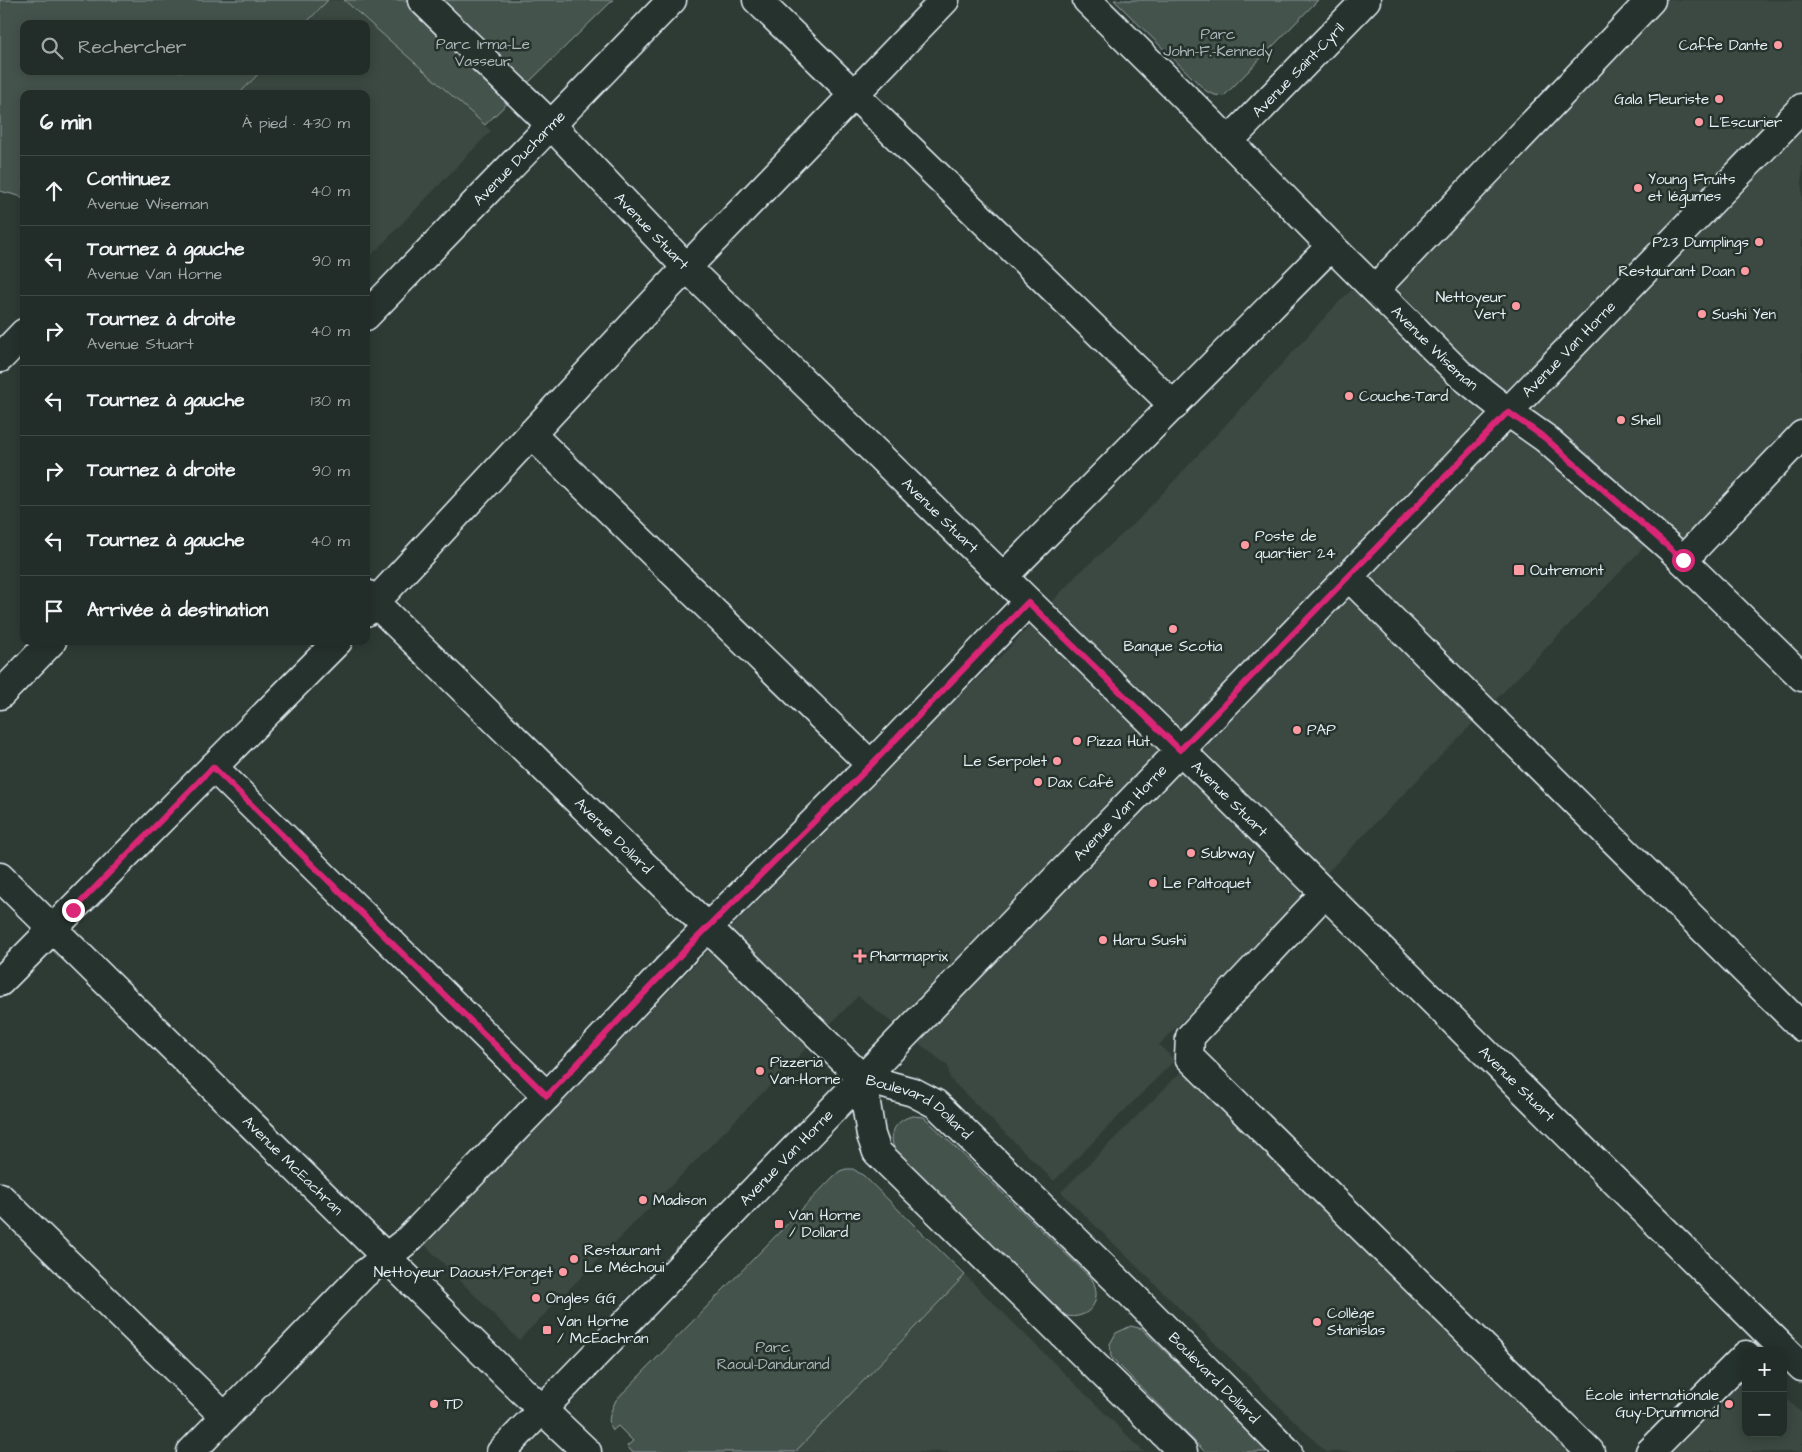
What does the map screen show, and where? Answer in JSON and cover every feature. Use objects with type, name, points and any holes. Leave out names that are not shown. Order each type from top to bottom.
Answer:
[{"type":"street","name":"Avenue Stuart","points":[[422,0],[551,125],[687,268],[1180,750],[1324,894],[1758,1342],[1802,1366]]},
{"type":"street","name":"Avenue Ducharme","points":[[370,312],[672,0]]},
{"type":"street","points":[[757,0],[1174,406]]},
{"type":"street","points":[[370,602],[945,0]]},
{"type":"street","name":"Avenue Wiseman","points":[[1087,0],[1460,374],[1545,438],[1683,560],[1802,677]]},
{"type":"street","name":"Avenue Saint-Cyril","points":[[1229,141],[1366,0]]},
{"type":"street","points":[[1375,289],[1651,0]]},
{"type":"street","name":"Avenue Van Horne","points":[[501,1452],[1802,108]]},
{"type":"street","points":[[1003,578],[1331,246]]},
{"type":"street","points":[[0,358],[20,337]]},
{"type":"street","points":[[531,434],[871,765]]},
{"type":"street","points":[[1683,560],[1802,434]]},
{"type":"street","points":[[1349,577],[1802,1026]]},
{"type":"street","points":[[191,1452],[364,1274],[408,1240],[707,927],[871,765],[1028,602]]},
{"type":"street","name":"Avenue Dollard","points":[[370,604],[862,1078]]},
{"type":"street","points":[[0,695],[48,645]]},
{"type":"street","points":[[0,982],[334,645]]},
{"type":"street","points":[[213,767],[547,1096]]},
{"type":"street","name":"Avenue McEachran","points":[[0,877],[587,1452]]},
{"type":"street","points":[[1324,894],[1190,1037],[1189,1057],[1590,1452]]},
{"type":"street","name":"Boulevard Dollard","points":[[1183,1452],[877,1152],[871,1135],[862,1078],[913,1092],[936,1104],[1288,1452]]},
{"type":"street","points":[[0,1197],[225,1417]]},
{"type":"street","points":[[1650,1452],[1742,1358]]},
{"type":"shaded area","points":[[328,0],[344,0],[366,20],[309,20]]},
{"type":"shaded area","points":[[1650,0],[1802,0],[1802,426],[1684,548],[1663,526],[1159,1045],[1175,1060],[1054,1181],[950,1079],[948,1066],[858,996],[519,1340],[423,1243],[906,748],[1008,649],[1077,575],[1138,520],[1338,303]]},
{"type":"shaded area","points":[[370,23],[491,131],[370,257],[370,90],[243,90],[257,75],[370,75]]},
{"type":"shaded area","name":"Collège Stanislas","points":[[1185,1068],[1571,1452],[1326,1452],[1061,1192]]},
{"type":"shaded area","points":[[965,1275],[1144,1452],[795,1452]]},
{"type":"shaded area","name":"École internationale Guy-Drummond","points":[[1742,1375],[1742,1437],[1787,1437],[1787,1399],[1802,1413],[1802,1452],[1672,1452],[1688,1436],[1686,1431]]},
{"type":"green space","points":[[0,0],[328,0],[309,20],[20,20],[20,75],[257,75],[243,90],[20,90],[20,197],[0,191]]},
{"type":"green space","name":"Parc Irma-Le Vasseur","points":[[344,0],[613,0],[485,125],[370,23],[370,20],[367,20]]},
{"type":"green space","name":"Parc John-F.-Kennedy","points":[[1114,0],[1318,0],[1224,96],[1206,91]]},
{"type":"green space","points":[[913,1116],[924,1117],[1092,1279],[1096,1296],[1094,1303],[1085,1314],[1069,1316],[1060,1314],[895,1150],[892,1138],[895,1128],[902,1120]]},
{"type":"green space","name":"Parc Raoul-Dandurand","points":[[846,1169],[853,1169],[864,1176],[965,1275],[795,1452],[632,1452],[627,1446],[633,1441],[618,1426],[612,1431],[610,1427],[610,1416],[616,1400],[834,1176]]},
{"type":"green space","points":[[1131,1326],[1142,1329],[1269,1452],[1205,1452],[1111,1357],[1110,1344],[1116,1333]]},
{"type":"place","name":"Caffe Dante","points":[[1778,45]]},
{"type":"place","name":"Gala Fleuriste","points":[[1719,99]]},
{"type":"place","name":"L'Escurier","points":[[1699,122]]},
{"type":"place","name":"Young Fruits et légumes","points":[[1638,188]]},
{"type":"place","name":"P23 Dumplings","points":[[1759,242]]},
{"type":"place","name":"Restaurant Doan","points":[[1745,271]]},
{"type":"place","name":"Nettoyeur Vert","points":[[1516,306]]},
{"type":"place","name":"Sushi Yen","points":[[1702,314]]},
{"type":"place","name":"Couche-Tard","points":[[1349,396]]},
{"type":"place","name":"Shell","points":[[1621,420]]},
{"type":"place","name":"Poste de quartier 24","points":[[1245,545]]},
{"type":"place","name":"Outremont","points":[[1519,570]]},
{"type":"place","name":"Banque Scotia","points":[[1173,629]]},
{"type":"place","name":"PAP","points":[[1297,730]]},
{"type":"place","name":"Pizza Hut","points":[[1077,741]]},
{"type":"place","name":"Le Serpolet","points":[[1057,761]]},
{"type":"place","name":"Dax Café","points":[[1038,782]]},
{"type":"place","name":"Subway","points":[[1191,853]]},
{"type":"place","name":"Le Paltoquet","points":[[1153,883]]},
{"type":"place","name":"Haru Sushi","points":[[1103,940]]},
{"type":"place","name":"Pharmaprix","points":[[860,956]]},
{"type":"place","name":"Pizzeria Van-Horne","points":[[760,1071]]},
{"type":"place","name":"Madison","points":[[643,1200]]},
{"type":"place","name":"Van Horne / Dollard","points":[[779,1224]]},
{"type":"place","name":"Restaurant Le Méchoui","points":[[574,1259]]},
{"type":"place","name":"Nettoyeur Daoust/Forget","points":[[563,1272]]},
{"type":"place","name":"Ongles GG","points":[[536,1298]]},
{"type":"place","name":"Collège Stanislas","points":[[1317,1322]]},
{"type":"place","name":"Van Horne / McEachran","points":[[547,1330]]},
{"type":"place","name":"TD","points":[[434,1404]]},
{"type":"place","name":"École internationale Guy-Drummond","points":[[1729,1404]]},
{"type":"route","points":[[73,910],[213,767],[547,1096],[686,949],[871,765],[1028,602],[1180,750],[1508,412],[1545,438],[1683,560]]}]
